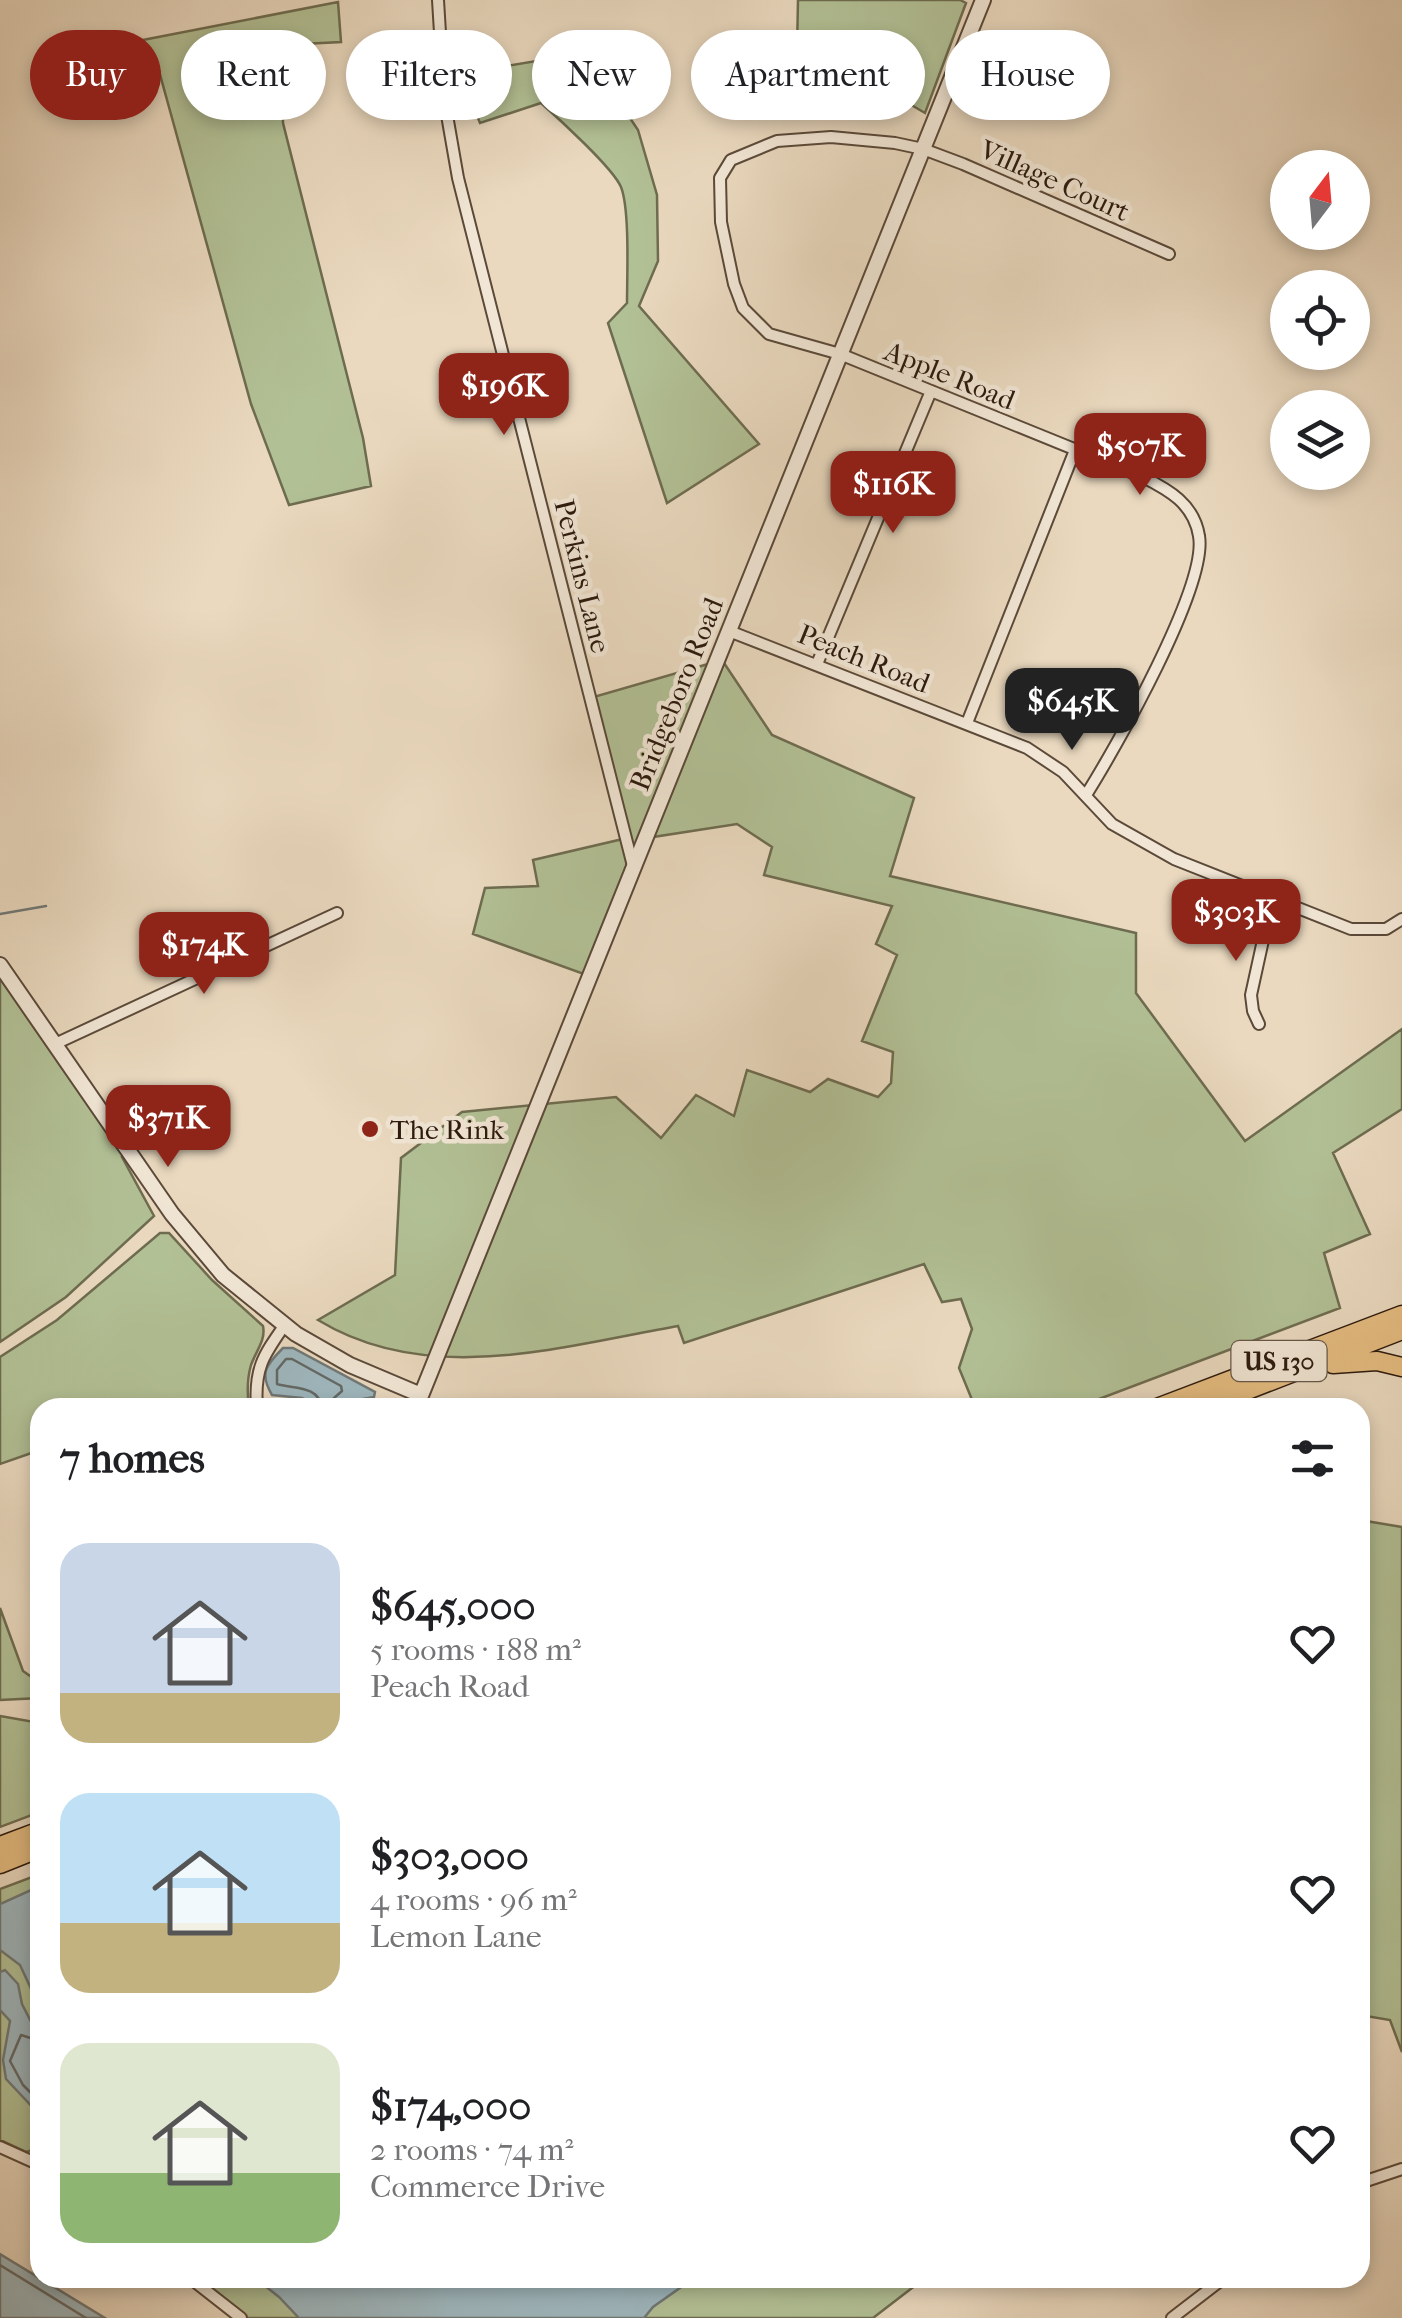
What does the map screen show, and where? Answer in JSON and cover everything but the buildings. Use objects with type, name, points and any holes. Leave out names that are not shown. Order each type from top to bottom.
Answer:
[{"type":"highway","name":"US 130","points":[[1182,1398],[1402,1314]]},
{"type":"highway","name":"US 130","points":[[1226,1398],[1402,1330]]},
{"type":"highway","points":[[1312,1365],[1377,1361],[1402,1366]]},
{"type":"highway","points":[[0,1846],[30,1835]]},
{"type":"highway","points":[[0,1864],[30,1852]]},
{"type":"street","name":"Perkins Lane","points":[[439,0],[444,98],[458,178],[633,868]]},
{"type":"street","name":"Bridgeboro Road","points":[[419,1398],[984,0]]},
{"type":"street","name":"Village Court","points":[[840,354],[769,334],[743,308],[727,258],[719,208],[720,178],[731,160],[752,149],[804,137],[868,138],[923,149],[1168,254]]},
{"type":"street","name":"Apple Road","points":[[840,354],[1143,477],[1176,496],[1192,514],[1200,548],[1191,586],[1164,650],[1086,795]]},
{"type":"street","points":[[817,664],[931,391]]},
{"type":"street","points":[[967,723],[1075,450]]},
{"type":"street","name":"Peach Road","points":[[729,632],[1027,748],[1063,772],[1112,824],[1148,846],[1352,929],[1386,929],[1402,920]]},
{"type":"street","points":[[1259,1024],[1252,996],[1272,899]]},
{"type":"street","points":[[55,1044],[337,913]]},
{"type":"street","points":[[0,964],[196,1246],[223,1275],[284,1326],[412,1398]]},
{"type":"street","points":[[257,1398],[256,1373],[284,1326]]},
{"type":"street","points":[[0,2147],[30,2160]]},
{"type":"street","points":[[1370,2180],[1402,2169]]},
{"type":"street","points":[[203,2288],[242,2318]]},
{"type":"street","points":[[1172,2318],[1211,2288]]},
{"type":"green space","points":[[798,0],[966,3],[956,30],[945,30],[945,59],[925,113],[925,30],[797,30]]},
{"type":"green space","points":[[338,2],[341,42],[326,43],[326,30],[194,30]]},
{"type":"green space","points":[[181,33],[181,120],[283,120],[363,438],[371,486],[289,505],[251,404],[161,78],[161,36]]},
{"type":"green space","points":[[532,62],[532,106],[512,113],[512,65]]},
{"type":"green space","points":[[560,120],[631,120],[638,130],[657,195],[658,261],[639,306],[759,444],[667,503],[608,323],[627,303],[624,198],[616,179]]},
{"type":"green space","points":[[722,660],[772,735],[914,798],[890,876],[1136,933],[1136,993],[1245,1141],[1402,1029],[1402,1109],[1333,1153],[1370,1234],[1324,1253],[1340,1308],[1102,1398],[971,1398],[959,1368],[972,1329],[961,1299],[942,1302],[924,1264],[684,1343],[678,1326],[541,1351],[449,1357],[404,1352],[360,1340],[318,1320],[395,1275],[401,1158],[462,1112],[616,1097],[661,1138],[696,1095],[734,1116],[747,1070],[810,1092],[828,1079],[878,1097],[891,1083],[893,1052],[862,1041],[897,955],[876,944],[892,906],[764,875],[772,847],[737,824],[647,838],[592,977],[473,934],[485,888],[538,886],[533,860],[627,838],[590,698]]},
{"type":"green space","points":[[0,965],[129,1153],[122,1157],[154,1216],[66,1297],[0,1342]]},
{"type":"green space","points":[[160,1233],[169,1233],[264,1331],[251,1365],[248,1398],[30,1398],[30,1454],[0,1464],[0,1357],[57,1320]]},
{"type":"green space","points":[[1370,1522],[1402,1527],[1402,2052],[1390,2020],[1370,2017]]},
{"type":"green space","points":[[0,1608],[23,1671],[30,1676],[30,1698],[0,1700]]},
{"type":"green space","points":[[0,1716],[30,1721],[30,1816],[0,1827]]},
{"type":"green space","points":[[30,1878],[30,2151],[26,2152],[0,2140],[0,1889]]},
{"type":"green space","points":[[206,2288],[912,2288],[873,2318],[244,2318]]},
{"type":"water","points":[[283,1348],[293,1348],[375,1392],[374,1397],[272,1395],[265,1375],[272,1359]]},
{"type":"water","points":[[30,1890],[30,1986],[20,1965],[0,1950],[0,1904]]},
{"type":"water","points":[[5,1970],[18,1984],[30,2020],[30,2104],[6,2079],[3,2060],[10,2021],[0,2010],[0,1972]]},
{"type":"water","points":[[0,2254],[30,2272],[30,2288],[56,2288],[105,2318],[0,2318]]},
{"type":"water","points":[[268,2288],[680,2288],[644,2318],[299,2318]]},
{"type":"waterway","points":[[0,914],[46,906]]},
{"type":"place","name":"The Rink","points":[[370,1129]]}]
